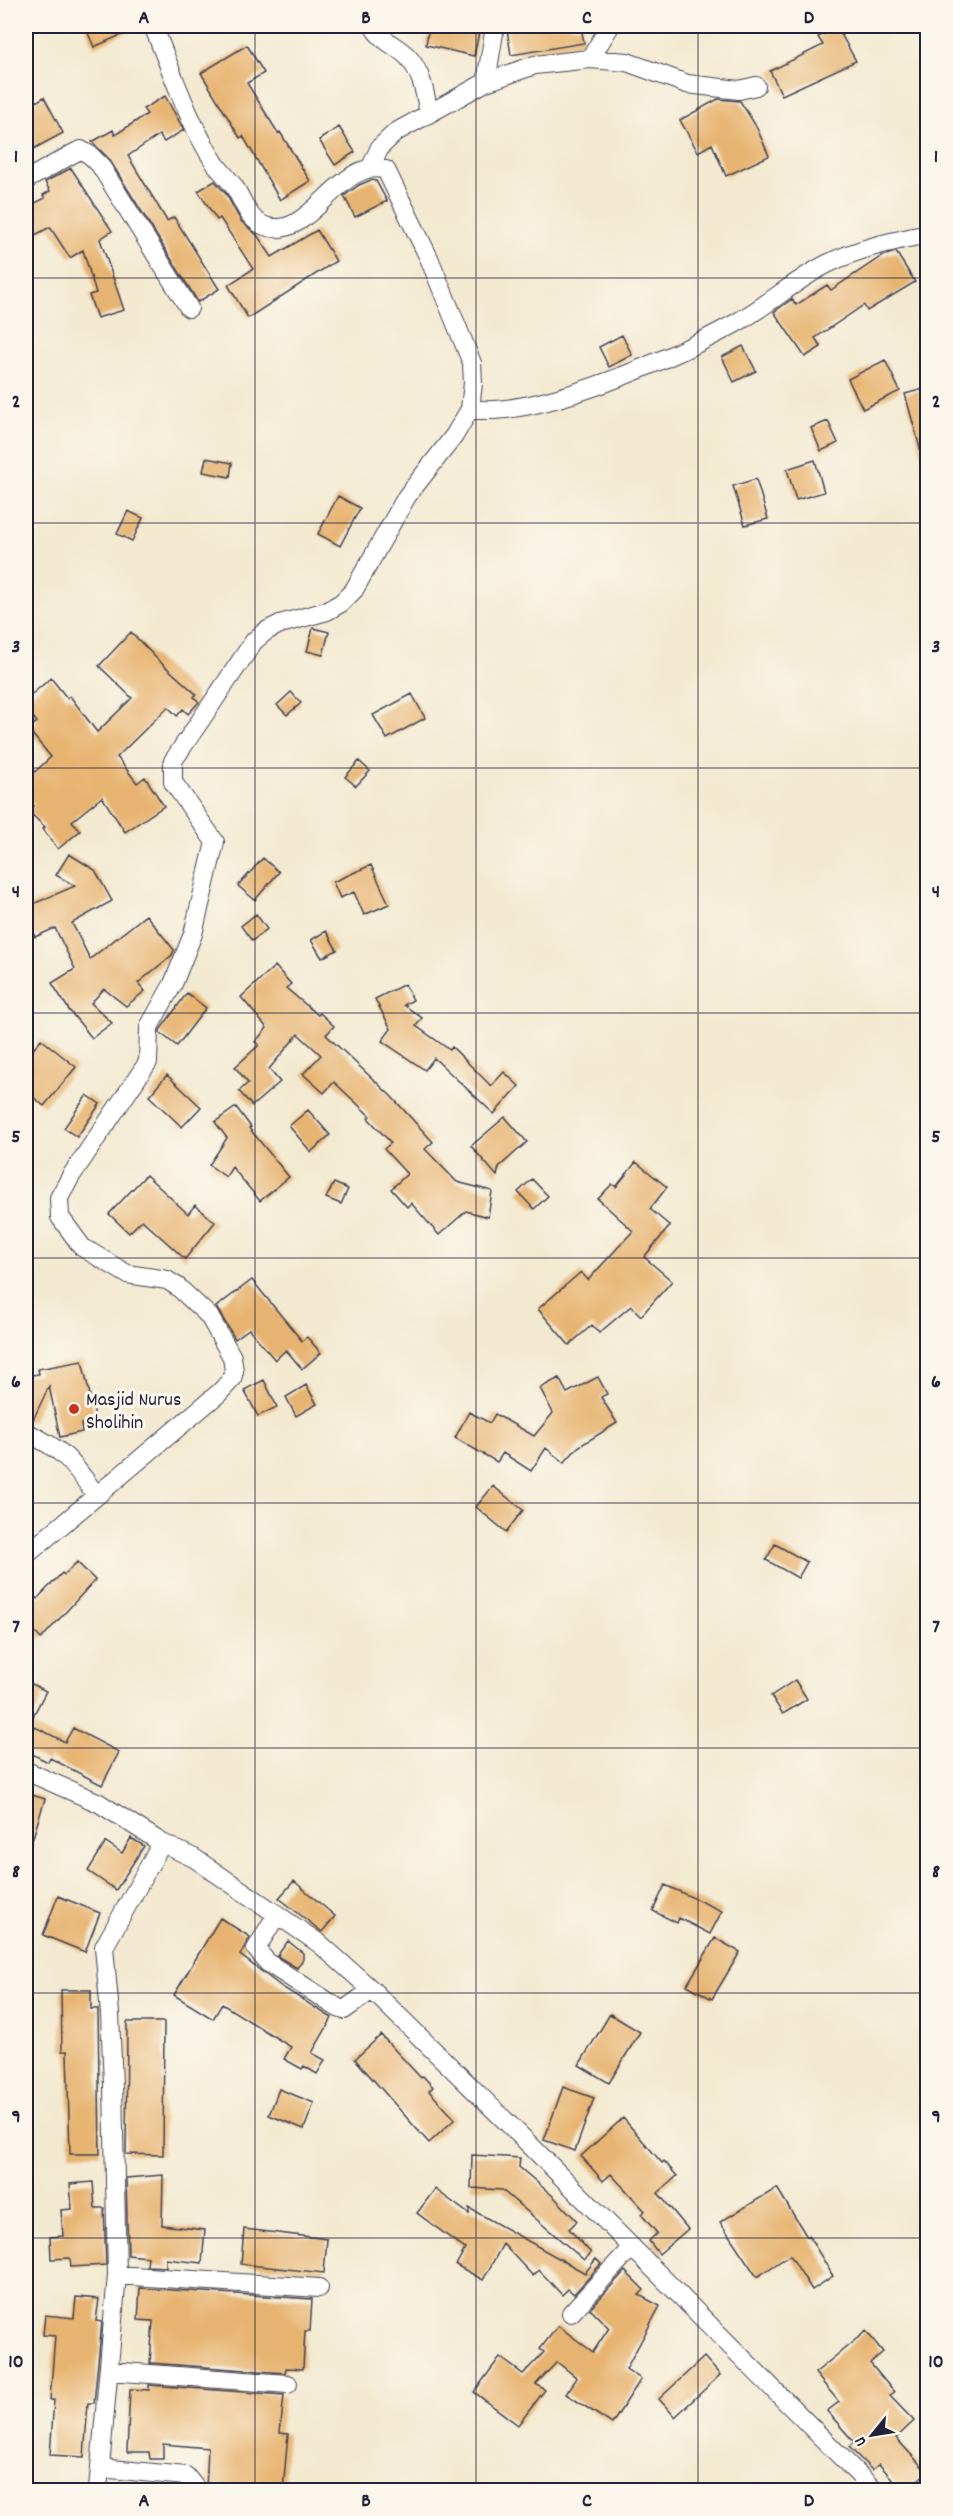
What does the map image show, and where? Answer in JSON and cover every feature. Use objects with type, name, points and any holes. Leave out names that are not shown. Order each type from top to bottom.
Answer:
[{"type":"street","points":[[26,1555],[219,1393],[232,1379],[234,1371],[232,1357],[209,1316],[178,1287],[167,1280],[127,1274],[98,1258],[82,1247],[60,1217],[59,1198],[71,1176],[148,1062],[149,1027],[173,984],[193,934],[215,849],[212,834],[173,782],[173,761],[254,641],[266,631],[280,624],[327,611],[341,603],[354,590],[407,496],[454,436],[470,408],[473,382],[472,363],[429,258],[386,170],[371,167],[357,173],[297,223],[278,229],[258,223],[252,219],[201,138],[153,26]]},
{"type":"street","points":[[373,26],[381,38],[407,56],[420,74],[429,114]]},
{"type":"street","points":[[486,82],[495,26]]},
{"type":"street","points":[[590,59],[610,26]]},
{"type":"street","points":[[371,167],[380,147],[396,132],[486,82],[535,65],[590,59],[627,62],[687,84],[739,90],[756,86]]},
{"type":"street","points":[[26,180],[81,150],[90,155],[100,165],[189,308]]},
{"type":"street","points":[[470,408],[486,411],[514,408],[619,378],[736,323],[825,265],[866,248],[927,234]]},
{"type":"street","points":[[26,1432],[63,1453],[96,1495]]},
{"type":"street","points":[[26,1771],[99,1803],[162,1843],[194,1858],[320,1944],[372,1990],[874,2490]]},
{"type":"street","points":[[98,2490],[117,2275],[113,2085],[104,1947],[162,1843]]},
{"type":"street","points":[[277,1914],[256,1949],[268,1963],[344,2010],[372,1990]]},
{"type":"street","points":[[571,2313],[632,2247]]},
{"type":"street","points":[[117,2275],[319,2288]]},
{"type":"street","points":[[109,2371],[288,2385]]},
{"type":"street","points":[[100,2468],[186,2476],[194,2486],[194,2490]]},
{"type":"building","points":[[85,26],[141,26],[94,47]]},
{"type":"building","points":[[429,26],[469,26],[468,30],[479,32],[474,56],[426,45]]},
{"type":"building","points":[[524,26],[581,26],[584,43],[511,55],[507,29]]},
{"type":"building","points":[[837,27],[856,61],[782,95],[770,71],[823,45],[818,37]]},
{"type":"building","points":[[247,45],[264,73],[247,83],[310,181],[280,200],[243,136],[240,138],[201,73]]},
{"type":"building","points":[[165,96],[184,130],[164,142],[159,135],[128,156],[167,221],[174,217],[219,289],[198,302],[109,159],[92,142],[113,130],[115,135],[147,114],[143,109]]},
{"type":"building","points":[[44,97],[63,133],[26,153],[26,108]]},
{"type":"building","points":[[718,99],[740,101],[756,126],[769,156],[726,176],[712,144],[698,152],[680,120]]},
{"type":"building","points":[[339,127],[355,152],[335,165],[319,140]]},
{"type":"building","points":[[71,168],[112,231],[100,239],[124,310],[97,318],[89,295],[96,293],[83,250],[70,258],[50,227],[26,240],[26,208],[45,198],[43,195],[50,191],[45,182]]},
{"type":"building","points":[[371,180],[376,181],[387,201],[355,217],[344,196],[359,185]]},
{"type":"building","points":[[215,181],[226,194],[241,221],[257,235],[272,257],[317,230],[336,261],[248,318],[228,285],[253,269],[220,218],[217,220],[198,191]]},
{"type":"building","points":[[896,252],[915,282],[867,311],[864,305],[815,338],[821,347],[805,357],[774,312],[792,299],[796,305],[827,285],[831,290],[882,256]]},
{"type":"building","points":[[622,335],[632,355],[609,367],[599,347]]},
{"type":"building","points":[[743,346],[756,371],[734,382],[722,357]]},
{"type":"building","points":[[885,360],[900,391],[863,409],[848,379]]},
{"type":"building","points":[[927,388],[927,458],[923,459],[905,394]]},
{"type":"building","points":[[828,421],[838,443],[821,451],[811,428]]},
{"type":"building","points":[[206,458],[232,463],[230,477],[203,472]]},
{"type":"building","points":[[815,460],[824,492],[796,500],[787,469]]},
{"type":"building","points":[[756,479],[768,519],[745,525],[733,486]]},
{"type":"building","points":[[338,496],[360,508],[340,546],[318,534]]},
{"type":"building","points":[[128,511],[143,518],[132,541],[117,534]]},
{"type":"building","points":[[313,628],[329,632],[323,655],[307,651]]},
{"type":"building","points":[[131,632],[196,694],[194,697],[199,702],[188,714],[183,709],[177,716],[168,707],[117,757],[137,783],[145,777],[164,806],[125,832],[102,797],[72,821],[80,831],[58,849],[43,829],[45,827],[29,812],[34,806],[26,797],[26,780],[51,757],[28,729],[37,722],[26,708],[26,699],[51,678],[67,698],[70,696],[97,732],[132,698],[99,666]]},
{"type":"building","points":[[291,692],[301,703],[287,715],[277,705]]},
{"type":"building","points":[[412,694],[425,718],[387,739],[373,715]]},
{"type":"building","points":[[359,761],[370,771],[356,786],[345,777]]},
{"type":"building","points":[[69,854],[95,870],[112,901],[72,923],[90,959],[146,915],[174,950],[172,955],[138,983],[145,991],[126,1006],[104,989],[91,1003],[112,1023],[92,1038],[69,1010],[52,983],[75,969],[55,928],[35,937],[26,914],[26,907],[75,886],[56,875]]},
{"type":"building","points":[[263,858],[279,872],[255,900],[238,886]]},
{"type":"building","points":[[371,865],[389,904],[364,915],[354,892],[340,898],[333,882]]},
{"type":"building","points":[[256,914],[267,929],[252,941],[241,926]]},
{"type":"building","points":[[326,931],[337,950],[322,958],[311,940]]},
{"type":"building","points":[[275,966],[291,984],[286,988],[334,1026],[326,1035],[391,1096],[433,1142],[425,1149],[457,1182],[492,1191],[488,1217],[466,1211],[439,1235],[411,1203],[407,1207],[391,1189],[407,1174],[384,1149],[391,1143],[368,1118],[370,1116],[334,1082],[324,1093],[303,1074],[321,1055],[298,1034],[269,1069],[280,1082],[252,1106],[239,1091],[248,1083],[235,1067],[259,1045],[255,1042],[267,1028],[241,997]]},
{"type":"building","points":[[405,984],[413,1000],[404,1005],[422,1018],[416,1026],[450,1050],[452,1047],[491,1086],[504,1072],[519,1086],[494,1114],[434,1058],[425,1070],[382,1041],[391,1029],[375,999]]},
{"type":"building","points":[[187,993],[206,1008],[177,1046],[160,1033],[160,1030]]},
{"type":"building","points":[[41,1039],[76,1067],[44,1106],[26,1091],[26,1059]]},
{"type":"building","points":[[167,1075],[201,1107],[182,1127],[149,1096]]},
{"type":"building","points":[[87,1095],[100,1104],[77,1137],[64,1128]]},
{"type":"building","points":[[236,1107],[251,1127],[249,1128],[289,1177],[260,1201],[232,1167],[226,1177],[209,1165],[227,1138],[215,1122]]},
{"type":"building","points":[[308,1110],[330,1135],[311,1152],[289,1126]]},
{"type":"building","points":[[505,1117],[527,1142],[499,1167],[497,1176],[471,1146]]},
{"type":"building","points":[[636,1162],[667,1187],[650,1209],[670,1226],[644,1257],[672,1281],[641,1316],[631,1306],[599,1333],[592,1325],[569,1345],[538,1309],[581,1272],[588,1280],[633,1231],[598,1199],[612,1184],[616,1187]]},
{"type":"building","points":[[146,1175],[188,1214],[195,1205],[215,1222],[185,1259],[142,1220],[129,1233],[109,1214]]},
{"type":"building","points":[[532,1179],[548,1196],[534,1209],[518,1192]]},
{"type":"building","points":[[334,1183],[348,1189],[341,1204],[326,1198]]},
{"type":"building","points":[[252,1280],[302,1341],[307,1337],[321,1353],[302,1369],[286,1350],[275,1360],[249,1329],[235,1339],[216,1307]]},
{"type":"building","points":[[82,1361],[96,1421],[81,1424],[82,1432],[60,1437],[49,1386],[32,1422],[26,1421],[26,1376],[39,1374],[38,1369]]},
{"type":"building","points":[[598,1377],[607,1394],[601,1397],[617,1423],[578,1447],[564,1463],[546,1448],[531,1471],[503,1453],[497,1462],[455,1438],[469,1412],[490,1423],[495,1414],[534,1436],[553,1413],[540,1388],[559,1378],[567,1393]]},
{"type":"building","points":[[264,1380],[277,1407],[258,1416],[244,1390]]},
{"type":"building","points":[[306,1385],[317,1404],[296,1416],[286,1397]]},
{"type":"building","points":[[493,1486],[523,1510],[506,1532],[476,1507]]},
{"type":"building","points":[[775,1544],[807,1562],[798,1578],[766,1560]]},
{"type":"building","points":[[77,1562],[95,1580],[41,1639],[26,1623],[26,1587],[37,1599],[62,1573],[64,1575]]},
{"type":"building","points":[[795,1680],[807,1699],[783,1714],[771,1696]]},
{"type":"building","points":[[26,1681],[46,1691],[29,1724],[65,1742],[73,1728],[119,1752],[102,1785],[50,1758],[48,1762],[26,1751]]},
{"type":"building","points":[[26,1793],[45,1799],[29,1850],[26,1849]]},
{"type":"building","points":[[131,1838],[144,1846],[116,1890],[88,1871],[106,1842],[122,1853]]},
{"type":"building","points":[[294,1881],[335,1916],[322,1932],[279,1898]]},
{"type":"building","points":[[665,1885],[722,1911],[710,1934],[679,1918],[677,1923],[653,1911]]},
{"type":"building","points":[[58,1896],[100,1913],[85,1952],[43,1935]]},
{"type":"building","points":[[220,1918],[250,1937],[240,1955],[282,1987],[332,2018],[312,2053],[325,2060],[317,2074],[304,2066],[302,2069],[284,2059],[291,2047],[222,2004],[213,2019],[174,1995]]},
{"type":"building","points":[[715,1938],[740,1952],[712,1999],[687,1985]]},
{"type":"building","points":[[288,1941],[303,1953],[303,1959],[297,1968],[277,1956]]},
{"type":"building","points":[[61,1990],[91,1990],[91,2009],[98,2009],[100,2154],[70,2154],[67,2051],[62,2051]]},
{"type":"building","points":[[610,2014],[640,2032],[609,2083],[579,2065]]},
{"type":"building","points":[[127,2022],[164,2022],[163,2155],[126,2154]]},
{"type":"building","points":[[381,2035],[421,2078],[423,2076],[433,2087],[429,2091],[455,2119],[429,2143],[355,2059]]},
{"type":"building","points":[[563,2087],[594,2098],[575,2151],[544,2140]]},
{"type":"building","points":[[279,2089],[314,2103],[304,2129],[269,2115]]},
{"type":"building","points":[[623,2118],[662,2163],[664,2161],[677,2176],[658,2193],[688,2229],[659,2254],[649,2241],[657,2233],[641,2214],[645,2211],[611,2174],[603,2181],[581,2156]]},
{"type":"building","points":[[472,2155],[520,2158],[519,2167],[553,2196],[577,2221],[569,2229],[591,2253],[584,2260],[502,2190],[471,2188]]},
{"type":"building","points":[[163,2175],[162,2225],[205,2230],[202,2263],[166,2259],[166,2267],[147,2266],[148,2257],[128,2255],[126,2178]]},
{"type":"building","points":[[93,2182],[95,2208],[104,2208],[106,2265],[71,2267],[70,2258],[51,2259],[50,2237],[63,2236],[61,2210],[72,2209],[70,2184]]},
{"type":"building","points":[[777,2188],[833,2276],[812,2290],[790,2255],[757,2277],[720,2222]]},
{"type":"building","points":[[435,2189],[469,2214],[469,2208],[585,2273],[596,2259],[601,2264],[574,2294],[568,2289],[562,2295],[539,2270],[533,2276],[503,2244],[483,2280],[456,2265],[465,2249],[417,2213]]},
{"type":"building","points":[[244,2229],[327,2239],[324,2273],[241,2264]]},
{"type":"building","points":[[625,2271],[644,2290],[639,2295],[660,2306],[626,2369],[641,2379],[612,2424],[566,2394],[577,2378],[557,2362],[536,2384],[545,2390],[518,2425],[474,2392],[500,2357],[523,2374],[544,2352],[540,2349],[558,2326],[593,2352],[609,2328],[590,2309]]},
{"type":"building","points":[[140,2288],[312,2299],[310,2331],[305,2331],[303,2369],[286,2368],[285,2373],[150,2363],[153,2321],[138,2320]]},
{"type":"building","points":[[76,2297],[99,2299],[96,2321],[102,2322],[94,2403],[88,2403],[84,2457],[50,2455],[54,2400],[50,2400],[55,2336],[43,2335],[45,2315],[74,2318]]},
{"type":"building","points":[[866,2331],[883,2352],[870,2363],[894,2392],[890,2396],[914,2421],[896,2438],[927,2472],[907,2490],[902,2490],[879,2464],[872,2470],[849,2447],[854,2442],[827,2411],[839,2402],[815,2373]]},
{"type":"building","points":[[704,2357],[720,2375],[675,2417],[659,2399]]},
{"type":"building","points":[[149,2385],[284,2395],[280,2433],[288,2434],[283,2490],[206,2490],[208,2448],[163,2444],[163,2459],[150,2459],[149,2452],[127,2452],[130,2389],[149,2390]]},
{"type":"place","name":"Masjid Nurus Sholihin","points":[[74,1409]]}]
